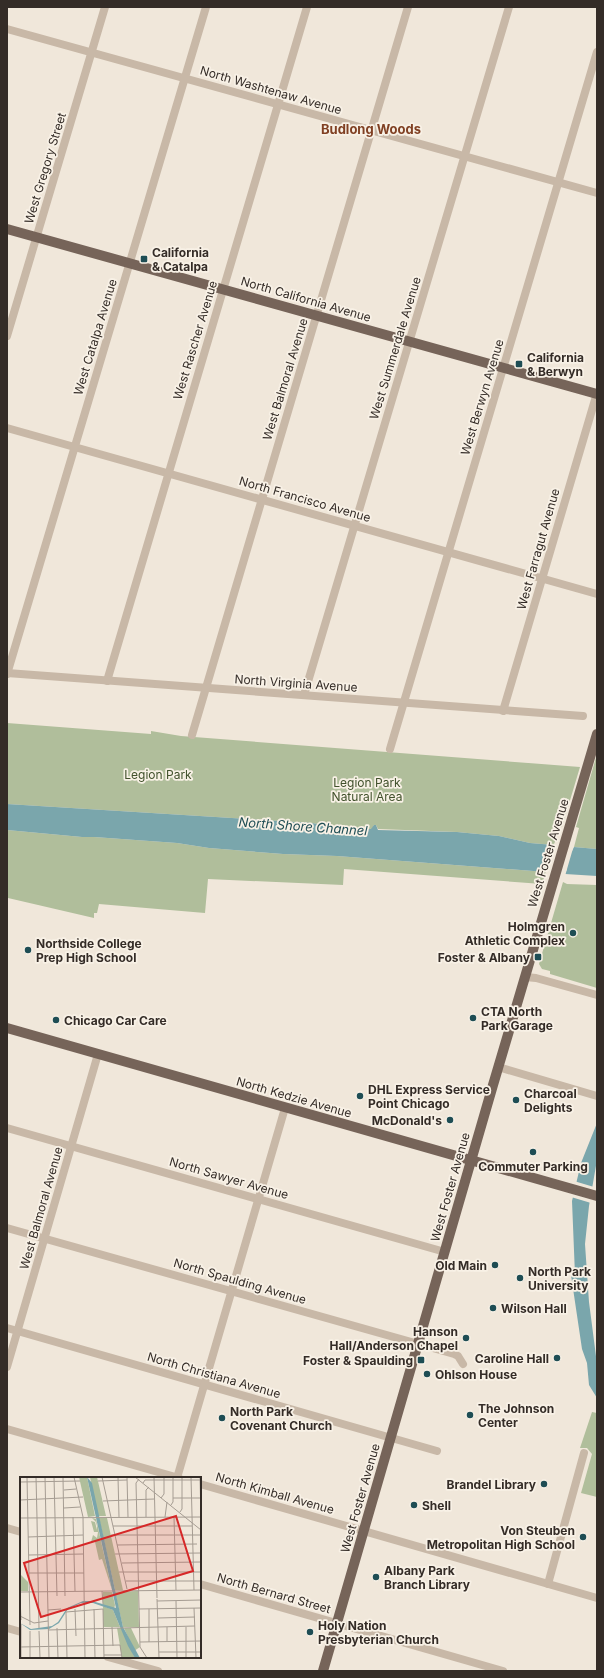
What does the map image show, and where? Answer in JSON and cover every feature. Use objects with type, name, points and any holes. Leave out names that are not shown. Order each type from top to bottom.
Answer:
[{"type":"main road","name":"North California Avenue","points":[[7,230],[597,394]]},
{"type":"main road","name":"West Foster Avenue","points":[[323,1671],[498,1068],[597,734]]},
{"type":"main road","name":"North Kedzie Avenue","points":[[7,1028],[596,1196]]},
{"type":"street","name":"West Gregory Street","points":[[7,336],[105,7]]},
{"type":"street","name":"West Catalpa Avenue","points":[[7,674],[206,7]]},
{"type":"street","name":"West Rascher Avenue","points":[[107,681],[307,7]]},
{"type":"street","name":"West Balmoral Avenue","points":[[192,735],[408,7]]},
{"type":"street","name":"West Summerdale Avenue","points":[[304,695],[508,7]]},
{"type":"street","name":"North Washtenaw Avenue","points":[[7,29],[597,193]]},
{"type":"street","name":"West Berwyn Avenue","points":[[390,749],[597,52]]},
{"type":"street","name":"West Farragut Avenue","points":[[503,710],[597,394]]},
{"type":"street","name":"North Francisco Avenue","points":[[7,428],[597,594]]},
{"type":"street","name":"North Virginia Avenue","points":[[7,674],[583,716]]},
{"type":"street","points":[[525,977],[536,978],[597,995]]},
{"type":"street","name":"West Balmoral Avenue","points":[[7,1367],[98,1054]]},
{"type":"street","points":[[498,1068],[597,1096]]},
{"type":"street","points":[[178,1477],[285,1108]]},
{"type":"street","name":"North Sawyer Avenue","points":[[7,1128],[445,1252]]},
{"type":"street","name":"North Spaulding Avenue","points":[[7,1228],[454,1354],[458,1356],[463,1364]]},
{"type":"street","name":"North Christiana Avenue","points":[[7,1328],[437,1451]]},
{"type":"street","points":[[7,1429],[175,1477]]},
{"type":"street","points":[[548,1584],[584,1453]]},
{"type":"street","name":"North Kimball Avenue","points":[[201,1484],[597,1598]]},
{"type":"street","points":[[7,1528],[20,1532]]},
{"type":"street","name":"North Bernard Street","points":[[201,1584],[503,1671]]},
{"type":"street","points":[[7,1628],[20,1632]]},
{"type":"street","points":[[124,1659],[158,1671]]},
{"type":"green space","name":"Legion Park","points":[[7,723],[151,734],[151,731],[181,736],[580,767],[562,827],[559,827],[554,845],[530,843],[499,836],[457,832],[378,829],[376,825],[374,825],[372,829],[334,827],[312,823],[7,804]]},
{"type":"green space","points":[[597,754],[597,849],[574,847],[579,828],[576,827]]},
{"type":"green space","points":[[7,830],[82,837],[177,843],[209,848],[283,854],[337,856],[546,872],[542,884],[344,869],[343,885],[208,879],[205,913],[99,904],[97,913],[94,913],[94,918],[8,898],[7,900]]},
{"type":"green space","name":"Holmgren Athletic Complex","points":[[563,882],[567,884],[597,885],[597,988],[550,974],[550,971],[542,969],[539,964]]},
{"type":"green space","points":[[592,1412],[597,1413],[597,1497],[581,1493],[592,1454],[587,1448],[580,1448]]},
{"type":"water","name":"North Shore Channel","points":[[7,804],[312,823],[334,827],[371,829],[374,825],[376,825],[378,830],[457,832],[499,836],[530,843],[554,845],[552,849],[572,851],[574,847],[597,849],[597,876],[565,874],[567,869],[547,867],[546,872],[337,856],[283,854],[209,848],[177,843],[82,837],[7,830]]},
{"type":"water","points":[[597,1123],[597,1160],[589,1206],[585,1244],[589,1302],[597,1364],[597,1398],[589,1385],[587,1363],[582,1349],[571,1275],[575,1275],[572,1201],[581,1163]]},
{"type":"pier","points":[[554,843],[556,845],[555,848],[571,849],[572,845],[574,845],[565,876],[563,874],[564,870],[549,869],[545,874]]},
{"type":"pier","points":[[574,1181],[594,1187],[591,1203],[571,1197]]},
{"type":"place","name":"California & Catalpa","points":[[144,259]]},
{"type":"place","name":"California & Berwyn","points":[[519,364]]},
{"type":"place","name":"Holmgren Athletic Complex","points":[[573,933]]},
{"type":"place","name":"Northside College Prep High School","points":[[28,950]]},
{"type":"place","name":"Foster & Albany","points":[[538,957]]},
{"type":"place","name":"CTA North Park Garage","points":[[473,1018]]},
{"type":"place","name":"Chicago Car Care","points":[[56,1020]]},
{"type":"place","name":"DHL Express Service Point Chicago","points":[[360,1096]]},
{"type":"place","name":"Charcoal Delights","points":[[516,1100]]},
{"type":"place","name":"McDonald's","points":[[450,1120]]},
{"type":"place","name":"Commuter Parking","points":[[533,1152]]},
{"type":"place","name":"Old Main","points":[[495,1265]]},
{"type":"place","name":"North Park University","points":[[520,1278]]},
{"type":"place","name":"Wilson Hall","points":[[493,1308]]},
{"type":"place","name":"Hanson Hall/Anderson Chapel","points":[[466,1338]]},
{"type":"place","name":"Caroline Hall","points":[[557,1358]]},
{"type":"place","name":"Foster & Spaulding","points":[[421,1360]]},
{"type":"place","name":"Ohlson House","points":[[427,1374]]},
{"type":"place","name":"The Johnson Center","points":[[470,1415]]},
{"type":"place","name":"North Park Covenant Church","points":[[222,1418]]},
{"type":"place","name":"Brandel Library","points":[[544,1484]]},
{"type":"place","name":"Shell","points":[[414,1505]]},
{"type":"place","name":"Von Steuben Metropolitan High School","points":[[583,1537]]},
{"type":"place","name":"Albany Park Branch Library","points":[[376,1577]]},
{"type":"place","name":"Holy Nation Presbyterian Church","points":[[310,1632]]},
{"type":"district","name":"Budlong Woods","points":[[371,129]]},
{"type":"park label","name":"Legion Park Natural Area","points":[[367,789]]}]
